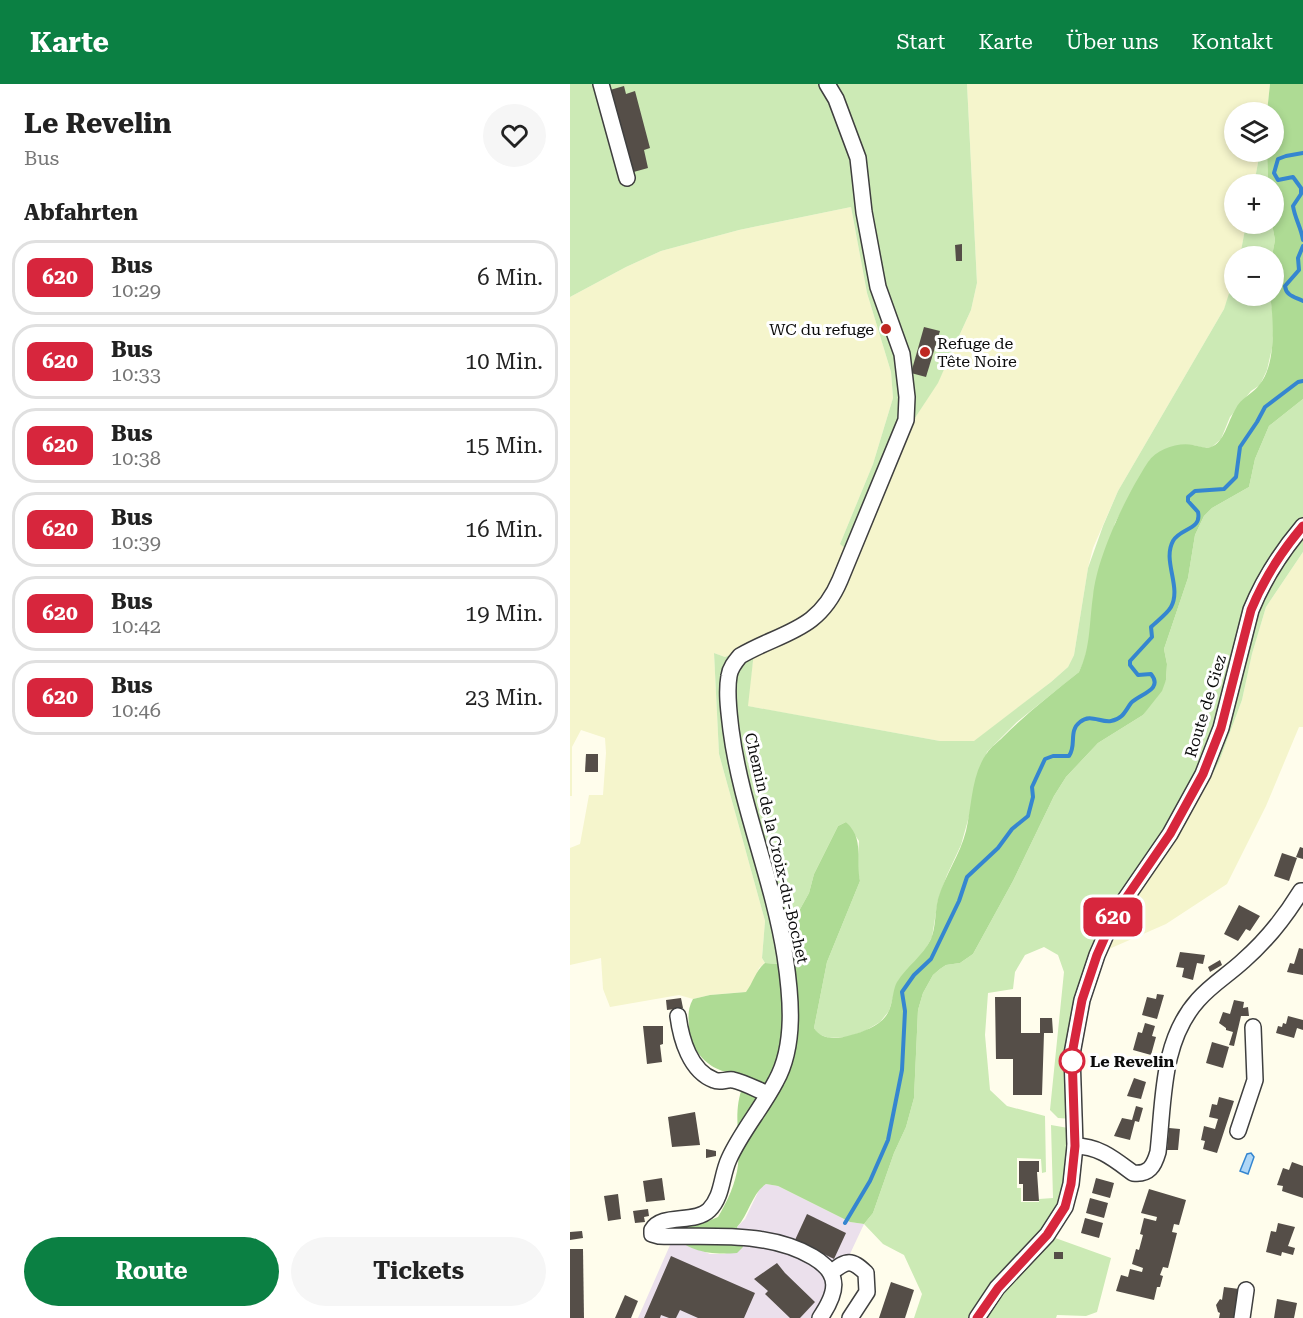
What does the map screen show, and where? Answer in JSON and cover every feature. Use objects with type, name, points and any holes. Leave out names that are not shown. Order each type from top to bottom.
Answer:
[{"type":"street","points":[[601,84],[627,178]]},
{"type":"street","name":"Chemin de la Croix-du-Bochet","points":[[827,84],[836,99],[858,158],[864,212],[878,287],[902,354],[907,397],[906,420],[840,580],[827,605],[807,624],[740,656],[733,664],[729,675],[730,722],[736,764],[753,832],[770,885],[788,980],[790,1010],[788,1048],[780,1073],[728,1160],[720,1192],[709,1211],[698,1216],[658,1222],[653,1227],[652,1234],[757,1238],[774,1241],[802,1250],[832,1272]]},
{"type":"street","name":"Route de Giez","points":[[977,1318],[998,1288],[1043,1240],[1059,1218],[1069,1196],[1075,1146],[1072,1054],[1082,1000],[1097,955],[1120,905],[1170,834],[1203,774],[1221,728],[1256,597],[1270,569],[1303,526]]},
{"type":"street","points":[[1075,1146],[1096,1149],[1132,1173],[1146,1172],[1151,1168],[1158,1152],[1168,1064],[1174,1042],[1185,1019],[1198,999],[1278,925],[1302,890]]},
{"type":"street","points":[[678,1017],[680,1032],[687,1051],[703,1073],[713,1080],[733,1080],[768,1094]]},
{"type":"street","points":[[1238,1131],[1255,1080],[1253,1027]]},
{"type":"street","points":[[820,1318],[832,1297],[834,1283],[832,1272],[844,1262],[850,1262],[866,1273],[867,1292],[850,1318]]},
{"type":"street","points":[[1242,1318],[1246,1290]]},
{"type":"shaded area","points":[[766,1184],[778,1186],[850,1222],[864,1224],[820,1318],[638,1318],[674,1236],[680,1242],[710,1254],[724,1254],[743,1247],[737,1227],[745,1219],[760,1188]]},
{"type":"green space","points":[[570,84],[967,84],[977,283],[971,310],[938,383],[913,421],[830,606],[754,652],[748,706],[940,741],[974,741],[1068,667],[1074,655],[1088,568],[1118,491],[1225,306],[1272,306],[1274,322],[1267,370],[1260,385],[1251,391],[1230,417],[1221,439],[1212,447],[1204,448],[1193,445],[1164,450],[1150,460],[1115,523],[1090,639],[1079,672],[1017,722],[987,752],[961,845],[938,900],[932,937],[924,952],[898,981],[889,1011],[880,1022],[865,1031],[847,1037],[829,1038],[818,1034],[814,1028],[827,962],[860,881],[857,868],[859,841],[846,822],[838,826],[814,874],[809,893],[794,920],[790,961],[778,964],[765,963],[762,958],[765,921],[719,754],[714,653],[725,657],[769,639],[816,612],[848,551],[840,544],[873,464],[893,398],[891,372],[867,293],[851,207],[739,230],[661,251],[570,297]]},
{"type":"green space","points":[[967,84],[1270,84],[1268,102],[1224,102],[1224,162],[1258,162],[1256,174],[1224,174],[1224,234],[1244,234],[1242,246],[1224,246],[1224,309],[1118,491],[1093,548],[1074,655],[1068,667],[975,741],[940,741],[747,706],[754,652],[811,625],[913,421],[938,382],[971,310],[977,283]]},
{"type":"green space","points":[[1270,84],[1303,84],[1303,399],[1269,426],[1255,459],[1249,487],[1212,508],[1204,516],[1195,535],[1188,578],[1164,649],[1167,664],[1166,680],[1162,691],[1143,715],[1098,743],[1066,777],[973,954],[960,963],[946,965],[933,975],[923,993],[918,1010],[914,1098],[906,1127],[894,1153],[873,1213],[864,1224],[850,1222],[778,1186],[766,1184],[757,1193],[737,1227],[743,1247],[737,1253],[708,1253],[684,1244],[669,1232],[670,1229],[706,1222],[718,1217],[733,1185],[739,1155],[738,1106],[743,1086],[734,1075],[714,1067],[698,1053],[691,1040],[688,1019],[693,999],[746,992],[765,963],[778,964],[790,961],[789,941],[794,920],[809,893],[814,874],[838,826],[846,822],[856,835],[860,881],[827,962],[814,1028],[826,1037],[841,1037],[869,1029],[888,1014],[897,982],[924,951],[931,939],[938,899],[963,840],[975,781],[987,753],[1040,703],[1079,672],[1088,644],[1093,596],[1100,563],[1122,509],[1139,476],[1152,457],[1168,448],[1187,444],[1206,448],[1215,445],[1238,406],[1257,387],[1265,375],[1271,354],[1271,306],[1284,306],[1284,246],[1274,246],[1274,234],[1284,234],[1284,174],[1268,174],[1267,162],[1284,162],[1284,102],[1268,102]]},
{"type":"green space","points":[[1258,162],[1267,162],[1268,174],[1256,174]]},
{"type":"green space","points":[[851,207],[867,293],[891,372],[893,398],[873,464],[840,544],[848,550],[825,602],[769,639],[725,657],[714,653],[719,754],[765,921],[762,958],[765,963],[759,968],[754,982],[746,992],[693,999],[679,995],[610,1007],[603,989],[601,958],[570,965],[570,848],[580,844],[589,795],[603,795],[606,753],[605,738],[581,730],[572,747],[572,796],[570,796],[570,297],[661,251],[739,230]]},
{"type":"green space","points":[[1244,234],[1274,234],[1274,246],[1242,246]]},
{"type":"green space","points":[[1303,399],[1303,552],[1266,607],[1252,654],[1242,700],[1219,762],[1177,839],[1123,915],[1109,949],[1091,955],[1073,1036],[1073,1119],[1058,1118],[1050,1110],[1064,972],[1058,955],[1044,947],[1025,955],[1015,972],[1013,989],[988,993],[985,1035],[990,1090],[1007,1106],[1045,1116],[1046,1172],[1042,1173],[1041,1159],[1017,1158],[1017,1188],[1021,1188],[1021,1202],[1039,1202],[1039,1199],[1053,1198],[1051,1125],[1074,1129],[1071,1184],[1047,1235],[1111,1258],[1097,1312],[1086,1316],[1057,1315],[1056,1318],[914,1318],[922,1294],[904,1255],[883,1244],[864,1224],[873,1213],[894,1153],[906,1127],[914,1098],[918,1010],[923,993],[933,975],[940,969],[946,965],[960,963],[973,954],[1066,777],[1098,743],[1143,715],[1166,680],[1167,664],[1164,649],[1188,578],[1195,535],[1204,516],[1212,508],[1249,487],[1255,459],[1269,426]]},
{"type":"green space","points":[[1303,552],[1303,727],[1299,727],[1266,806],[1227,884],[1166,924],[1109,949],[1123,915],[1177,839],[1219,762],[1242,700],[1252,654],[1266,607]]},
{"type":"water","points":[[1251,1153],[1254,1157],[1248,1174],[1240,1171],[1247,1154]]},
{"type":"building","points":[[624,86],[626,94],[635,91],[650,148],[644,150],[648,168],[630,173],[610,90]]},
{"type":"building","points":[[962,244],[962,261],[956,261],[955,245]]},
{"type":"building","name":"Refuge de Tête Noire","points":[[924,327],[940,331],[926,377],[911,373]]},
{"type":"building","points":[[586,754],[598,754],[598,772],[585,772]]},
{"type":"building","points":[[1300,847],[1303,848],[1303,859],[1296,857]]},
{"type":"building","points":[[1282,853],[1297,858],[1289,881],[1274,876]]},
{"type":"building","points":[[1239,905],[1260,916],[1250,931],[1246,929],[1238,941],[1224,934]]},
{"type":"building","points":[[1299,948],[1303,949],[1303,975],[1287,972],[1290,963],[1294,964]]},
{"type":"building","points":[[1180,952],[1205,955],[1203,964],[1197,963],[1193,980],[1182,977],[1184,968],[1176,967]]},
{"type":"building","points":[[1220,960],[1222,965],[1210,972],[1208,967]]},
{"type":"building","points":[[1157,994],[1164,995],[1157,1019],[1142,1015],[1147,997],[1156,999]]},
{"type":"building","points":[[995,997],[1021,997],[1021,1033],[1040,1033],[1040,1018],[1052,1018],[1053,1033],[1044,1033],[1042,1095],[1013,1095],[1013,1059],[996,1059]]},
{"type":"building","points":[[681,998],[683,1008],[667,1010],[666,1000]]},
{"type":"building","points":[[1234,1000],[1244,1002],[1243,1008],[1248,1007],[1249,1016],[1241,1016],[1234,1046],[1229,1045],[1233,1032],[1226,1030],[1219,1023],[1223,1012],[1230,1014]]},
{"type":"building","points":[[1288,1016],[1303,1020],[1303,1030],[1297,1028],[1294,1038],[1276,1033],[1278,1026],[1282,1027],[1283,1023],[1286,1024]]},
{"type":"building","points":[[1145,1023],[1155,1026],[1152,1036],[1156,1037],[1151,1055],[1133,1050],[1138,1032],[1142,1033]]},
{"type":"building","points":[[643,1026],[663,1026],[663,1044],[660,1045],[662,1062],[647,1064]]},
{"type":"building","points":[[1212,1042],[1229,1047],[1223,1068],[1206,1063]]},
{"type":"building","points":[[1134,1078],[1146,1082],[1141,1099],[1127,1096]]},
{"type":"building","points":[[1219,1097],[1234,1101],[1217,1153],[1203,1149],[1205,1141],[1201,1140],[1204,1126],[1215,1129],[1218,1119],[1209,1117],[1212,1104],[1217,1105]]},
{"type":"building","points":[[1136,1106],[1143,1108],[1139,1122],[1135,1121],[1130,1140],[1114,1136],[1122,1118],[1132,1120]]},
{"type":"building","points":[[695,1112],[700,1145],[672,1147],[668,1117]]},
{"type":"building","points":[[1169,1128],[1180,1129],[1178,1150],[1167,1150]]},
{"type":"building","points":[[706,1149],[716,1151],[716,1156],[706,1158]]},
{"type":"building","points":[[1019,1161],[1039,1161],[1039,1172],[1037,1172],[1039,1201],[1023,1201],[1023,1184],[1019,1184]]},
{"type":"building","points":[[1292,1162],[1303,1166],[1303,1198],[1282,1191],[1283,1186],[1277,1185],[1283,1168],[1289,1170]]},
{"type":"building","points":[[662,1178],[665,1200],[646,1202],[643,1181]]},
{"type":"building","points":[[1096,1178],[1114,1183],[1110,1198],[1092,1193]]},
{"type":"building","points":[[1149,1189],[1186,1200],[1179,1225],[1174,1224],[1172,1232],[1177,1233],[1168,1268],[1163,1267],[1160,1287],[1157,1287],[1154,1300],[1116,1291],[1121,1275],[1128,1277],[1130,1269],[1142,1272],[1143,1268],[1132,1264],[1143,1235],[1140,1234],[1144,1218],[1156,1221],[1157,1217],[1141,1213]]},
{"type":"building","points":[[618,1194],[621,1219],[608,1221],[604,1196]]},
{"type":"building","points":[[1090,1198],[1108,1203],[1104,1218],[1086,1213]]},
{"type":"building","points":[[648,1209],[649,1216],[644,1217],[645,1222],[635,1223],[633,1211]]},
{"type":"building","points":[[807,1214],[846,1233],[834,1259],[795,1240]]},
{"type":"building","points":[[1085,1218],[1103,1223],[1099,1238],[1081,1233]]},
{"type":"building","points":[[1278,1223],[1295,1227],[1288,1246],[1295,1248],[1293,1255],[1282,1252],[1281,1256],[1266,1252],[1271,1231],[1276,1232]]},
{"type":"building","points":[[582,1231],[583,1238],[570,1240],[570,1232]]},
{"type":"building","points":[[570,1249],[583,1249],[584,1318],[570,1318]]},
{"type":"building","points":[[1054,1252],[1063,1252],[1063,1259],[1054,1259]]},
{"type":"building","points":[[671,1256],[755,1293],[744,1318],[698,1318],[680,1310],[676,1318],[661,1315],[660,1318],[644,1318]]},
{"type":"building","points":[[777,1263],[815,1302],[800,1318],[790,1318],[765,1294],[768,1291],[754,1279]]},
{"type":"building","points":[[891,1282],[914,1290],[905,1318],[879,1318]]},
{"type":"building","points":[[1224,1287],[1239,1289],[1236,1318],[1219,1318],[1220,1313],[1216,1305],[1220,1299],[1222,1300]]},
{"type":"building","points":[[625,1295],[638,1301],[631,1318],[615,1318]]},
{"type":"building","points":[[1277,1299],[1297,1303],[1294,1318],[1274,1318]]},
{"type":"waterway","points":[[1303,153],[1278,159],[1274,173],[1278,180],[1293,177],[1301,188],[1301,194],[1293,206],[1303,240]]},
{"type":"waterway","points":[[1303,246],[1298,258],[1299,270],[1285,286],[1289,294],[1303,301]]},
{"type":"waterway","points":[[845,1223],[870,1181],[888,1140],[902,1070],[905,1011],[902,992],[914,975],[931,959],[959,901],[967,877],[998,848],[1012,829],[1028,816],[1033,797],[1032,787],[1045,759],[1053,756],[1069,756],[1074,730],[1084,719],[1111,721],[1118,718],[1131,703],[1152,688],[1154,679],[1151,674],[1138,675],[1130,665],[1130,661],[1152,637],[1151,627],[1169,610],[1174,599],[1170,549],[1176,537],[1194,526],[1198,518],[1198,512],[1188,501],[1188,497],[1195,491],[1224,489],[1236,477],[1240,447],[1265,407],[1298,382],[1303,381]]},
{"type":"bus line","name":"620","points":[[977,1318],[998,1288],[1047,1235],[1065,1207],[1071,1184],[1075,1146],[1072,1054],[1082,1000],[1092,968],[1120,905],[1170,834],[1193,795],[1216,744],[1256,597],[1270,569],[1303,526]]},
{"type":"place","name":"WC du refuge","points":[[886,329]]},
{"type":"place","name":"Refuge de Tête Noire","points":[[925,352]]},
{"type":"place","name":"Le Revelin","points":[[1072,1061]]}]
